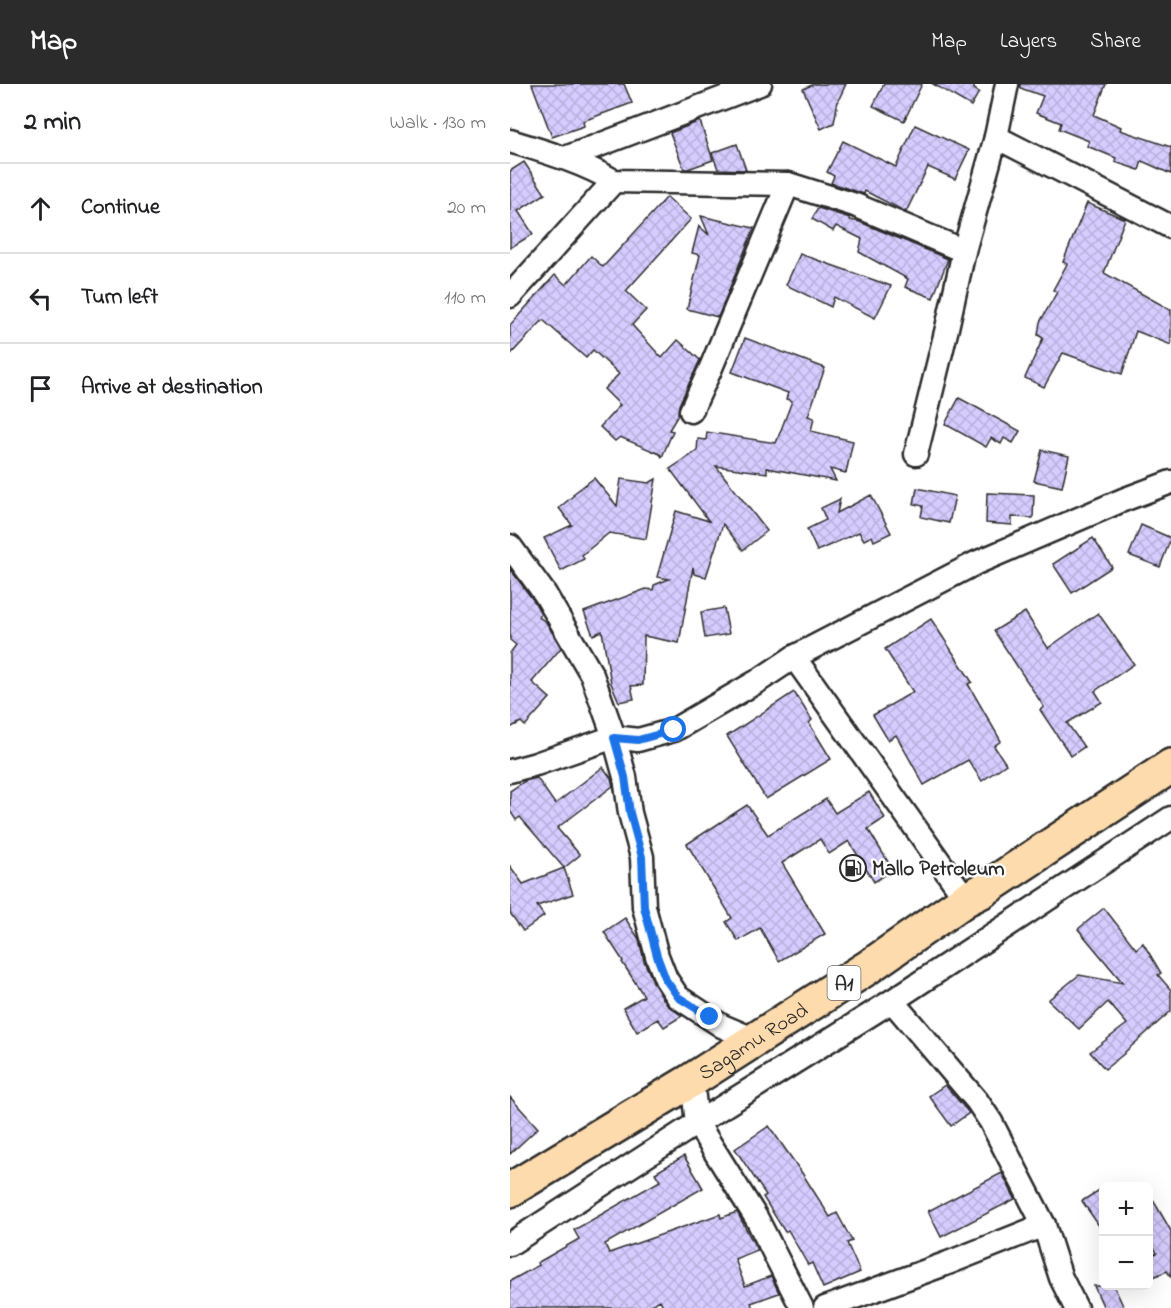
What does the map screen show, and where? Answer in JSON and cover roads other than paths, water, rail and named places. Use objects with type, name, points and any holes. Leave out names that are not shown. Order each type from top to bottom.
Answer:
[{"type":"highway","name":"Sagamu Road","points":[[510,1190],[755,1040],[1171,766]]},
{"type":"street","points":[[565,158],[760,84]]},
{"type":"street","points":[[916,454],[964,251],[996,137],[1007,84]]},
{"type":"street","points":[[996,137],[1171,227]]},
{"type":"street","points":[[510,141],[565,158],[614,181],[788,184],[855,205],[964,251]]},
{"type":"street","points":[[510,296],[614,181]]},
{"type":"street","points":[[691,411],[788,184]]},
{"type":"street","points":[[510,771],[614,738],[638,740],[674,730],[794,657],[976,563],[1171,482]]},
{"type":"street","points":[[510,546],[545,594],[592,675],[625,777],[630,813],[642,857],[644,907],[666,980],[678,997],[722,1026],[755,1040]]},
{"type":"street","points":[[794,657],[966,899]]},
{"type":"street","points":[[510,1244],[892,1001],[1171,818]]},
{"type":"street","points":[[892,1001],[977,1101],[991,1122],[1044,1225],[1061,1278],[1076,1308]]},
{"type":"street","points":[[692,1080],[697,1124],[757,1219],[802,1308]]},
{"type":"street","points":[[825,1308],[1044,1225]]},
{"type":"place","name":"Mallo Petroleum","points":[[853,868]]}]
